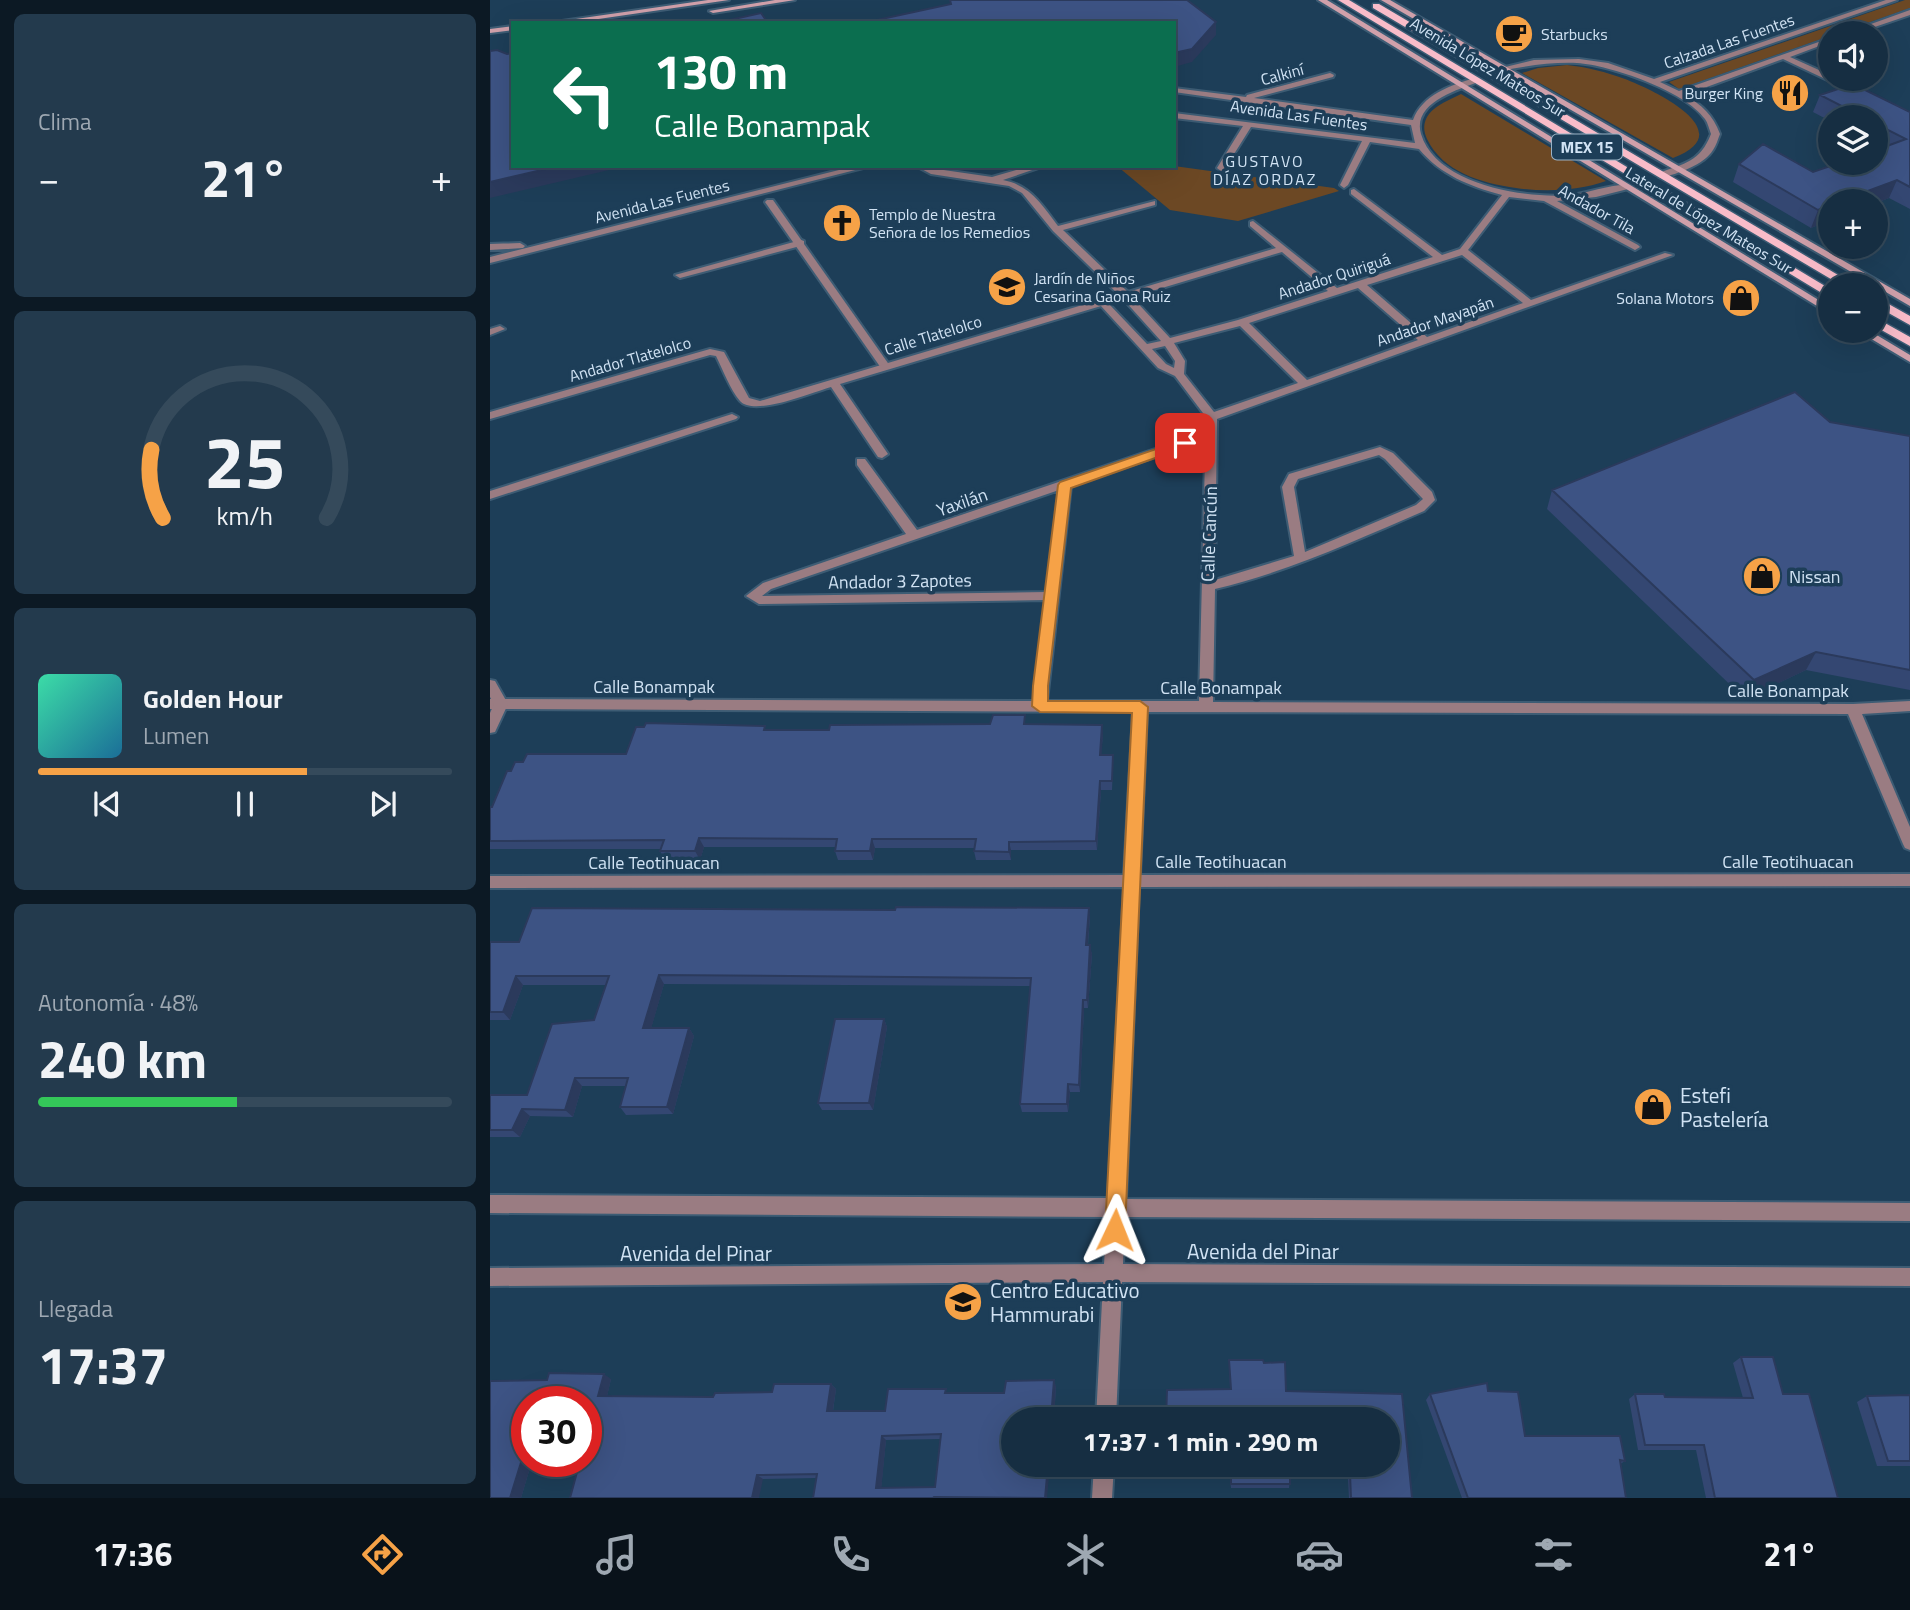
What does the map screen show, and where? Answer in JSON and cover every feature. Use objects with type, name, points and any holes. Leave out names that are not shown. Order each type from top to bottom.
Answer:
[{"type":"main road","points":[[567,21],[725,0]]},
{"type":"main road","points":[[637,21],[791,0]]},
{"type":"main road","name":"Lateral de López Mateos Sur","points":[[1322,0],[1818,305]]},
{"type":"main road","name":"Avenida López Mateos Sur","points":[[1343,0],[1818,287]]},
{"type":"main road","name":"Avenida López Mateos Sur","points":[[1366,0],[1829,273]]},
{"type":"main road","name":"Lateral de López Mateos Sur","points":[[1385,0],[1910,303]]},
{"type":"main road","points":[[490,31],[511,28]]},
{"type":"main road","points":[[490,40],[511,37]]},
{"type":"main road","points":[[1888,308],[1910,321]]},
{"type":"main road","points":[[1888,328],[1910,342]]},
{"type":"main road","points":[[1883,343],[1910,359]]},
{"type":"street","name":"Calzada Las Fuentes","points":[[1655,81],[1892,0]]},
{"type":"street","points":[[1884,21],[1910,12]]},
{"type":"street","name":"Calzada Las Fuentes","points":[[1679,94],[1818,44]]},
{"type":"street","points":[[1784,57],[1818,72]]},
{"type":"street","points":[[1501,69],[1537,61],[1574,60],[1613,66],[1655,81],[1679,94],[1709,118],[1714,129],[1714,141],[1709,151],[1662,175]]},
{"type":"street","name":"Calkiní","points":[[1242,99],[1330,75]]},
{"type":"street","points":[[1475,80],[1459,85],[1433,100],[1415,122],[1414,136],[1419,146],[1444,169],[1464,180],[1507,194],[1545,198],[1577,198],[1625,187]]},
{"type":"street","name":"Avenida Las Fuentes","points":[[1176,90],[1415,122]]},
{"type":"street","points":[[1858,91],[1877,100]]},
{"type":"street","name":"Avenida Las Fuentes","points":[[1176,115],[1419,146]]},
{"type":"street","points":[[1221,168],[1249,124]]},
{"type":"street","points":[[1344,185],[1367,140]]},
{"type":"street","name":"Avenida Las Fuentes","points":[[490,260],[859,168]]},
{"type":"street","points":[[924,168],[1012,184],[1025,191],[1056,229],[1168,342],[1180,361],[1180,374]]},
{"type":"street","points":[[992,180],[1033,168]]},
{"type":"street","points":[[1354,192],[1440,258]]},
{"type":"street","points":[[1507,194],[1463,251],[1530,304]]},
{"type":"street","name":"Andador Tila","points":[[1545,198],[1635,247]]},
{"type":"street","points":[[770,202],[885,366]]},
{"type":"street","points":[[1056,229],[1152,203]]},
{"type":"street","points":[[1253,224],[1335,292]]},
{"type":"street","points":[[680,275],[801,243]]},
{"type":"street","name":"Avenida Las Fuentes","points":[[490,247],[545,246]]},
{"type":"street","points":[[1124,295],[1283,249]]},
{"type":"street","name":"Andador Quiriguá","points":[[1145,348],[1242,321],[1463,251]]},
{"type":"street","name":"Andador Mayapán","points":[[1212,417],[1668,255]]},
{"type":"street","points":[[1360,284],[1425,341]]},
{"type":"street","name":"Calle Tlatelolco","points":[[752,404],[1124,295]]},
{"type":"street","points":[[1101,301],[1162,366],[1180,374],[1212,417]]},
{"type":"street","points":[[1242,321],[1305,384]]},
{"type":"street","name":"Andador Tlatelolco","points":[[490,416],[710,352],[720,354],[741,396],[752,404]]},
{"type":"street","points":[[833,381],[882,454]]},
{"type":"street","name":"Calle Cancún","points":[[1206,705],[1206,586],[1212,417]]},
{"type":"street","points":[[490,495],[732,418]]},
{"type":"street","name":"Yaxilán","points":[[752,596],[767,586],[1185,443]]},
{"type":"street","points":[[1206,586],[1247,579],[1300,558],[1420,508],[1429,500],[1428,495],[1389,456],[1380,451],[1293,477],[1288,487],[1300,558]]},
{"type":"street","points":[[861,462],[915,537]]},
{"type":"street","points":[[1040,706],[1050,596],[1065,485]]},
{"type":"street","name":"Andador 3 Zapotes","points":[[752,596],[759,600],[769,600],[1050,596]]},
{"type":"street","points":[[490,685],[496,704],[490,728]]},
{"type":"street","name":"Calle Bonampak","points":[[496,704],[1853,709],[1910,706]]},
{"type":"street","points":[[1107,1407],[1140,707]]},
{"type":"street","points":[[1853,709],[1910,844]]},
{"type":"street","name":"Calle Teotihuacan","points":[[490,882],[1910,880]]},
{"type":"street","points":[[490,1204],[1910,1212]]},
{"type":"street","name":"Avenida del Pinar","points":[[490,1277],[1113,1273],[1910,1278]]},
{"type":"street","points":[[1102,1498],[1103,1477]]},
{"type":"shaded area","points":[[1910,0],[1910,8],[1873,21],[1845,21]]},
{"type":"shaded area","points":[[1818,30],[1818,40],[1679,89],[1669,82]]},
{"type":"shaded area","points":[[1567,65],[1611,74],[1638,84],[1671,102],[1696,124],[1699,136],[1692,148],[1673,158],[1522,73],[1538,68]]},
{"type":"shaded area","points":[[1461,94],[1606,181],[1573,189],[1527,189],[1490,183],[1453,168],[1434,150],[1427,139],[1424,126],[1432,111]]},
{"type":"shaded area","points":[[1176,166],[1334,188],[1339,191],[1238,221],[1170,210],[1119,168]]},
{"type":"building","points":[[950,0],[1187,0],[1216,22],[1192,49],[1176,53],[1176,21],[872,21],[951,4]]},
{"type":"building","points":[[761,13],[767,21],[725,21]]},
{"type":"building","points":[[490,51],[511,53],[511,168],[550,168],[490,182]]},
{"type":"building","points":[[1832,91],[1867,91],[1910,112],[1910,187],[1897,180],[1873,189],[1818,189],[1818,210],[1739,164],[1763,144],[1813,172],[1818,170],[1818,175],[1888,175],[1888,146],[1906,139],[1888,130],[1888,105],[1840,105],[1820,95]]},
{"type":"building","name":"Nissan","points":[[1795,392],[1830,422],[1910,436],[1910,670],[1816,652],[1754,680],[1552,490]]},
{"type":"building","points":[[993,715],[1025,715],[1024,724],[1102,725],[1100,755],[1113,755],[1112,781],[1100,781],[1096,841],[1009,842],[1009,852],[974,851],[976,839],[872,839],[870,851],[835,851],[837,839],[699,838],[695,851],[660,851],[664,840],[490,841],[490,807],[507,771],[511,771],[515,762],[523,762],[527,754],[626,754],[636,727],[644,727],[646,723],[765,726],[764,730],[829,730],[830,725],[990,724]]},
{"type":"building","points":[[896,907],[1089,908],[1086,945],[1090,945],[1087,1000],[1083,1000],[1079,1085],[1068,1084],[1067,1104],[1020,1104],[1031,978],[659,975],[643,1028],[689,1028],[667,1107],[620,1107],[628,1078],[575,1078],[565,1110],[522,1109],[512,1130],[490,1130],[490,1095],[527,1095],[552,1024],[594,1020],[609,976],[516,976],[503,1012],[490,1012],[490,942],[519,942],[532,908],[895,910]]},
{"type":"building","points":[[835,1019],[884,1019],[869,1103],[818,1103]]},
{"type":"building","points":[[1741,1357],[1773,1357],[1783,1394],[1809,1394],[1838,1498],[1715,1498],[1704,1445],[1645,1445],[1635,1394],[1753,1398]]},
{"type":"building","points":[[1229,1360],[1263,1360],[1264,1363],[1285,1362],[1286,1391],[1402,1394],[1412,1498],[1351,1498],[1350,1477],[1400,1477],[1400,1407],[1166,1407],[1167,1390],[1231,1389]]},
{"type":"building","points":[[549,1373],[604,1374],[601,1386],[511,1386],[511,1477],[516,1477],[510,1498],[490,1498],[490,1381],[547,1380]]},
{"type":"building","points":[[1054,1380],[1052,1407],[1001,1407],[1001,1477],[1047,1477],[1045,1498],[813,1498],[817,1474],[757,1475],[752,1498],[570,1498],[576,1477],[602,1477],[602,1396],[713,1397],[715,1393],[772,1392],[774,1384],[831,1384],[827,1411],[885,1411],[888,1389],[1004,1393],[1006,1381]],"holes":[[[941,1434],[935,1487],[876,1488],[882,1436]]]},
{"type":"building","points":[[1487,1383],[1488,1391],[1518,1392],[1525,1436],[1620,1436],[1625,1461],[1620,1460],[1626,1498],[1468,1498],[1430,1394]]},
{"type":"building","points":[[1910,1395],[1910,1461],[1888,1461],[1867,1396]]},
{"type":"building","points":[[1231,1477],[1290,1477],[1290,1484],[1231,1484]]},
{"type":"place","name":"Starbucks","points":[[1514,34]]},
{"type":"place","name":"Burger King","points":[[1790,93]]},
{"type":"place","name":"Templo de Nuestra Señora de los Remedios","points":[[842,223]]},
{"type":"place","name":"Jardín de Niños Cesarina Gaona Ruiz","points":[[1007,287]]},
{"type":"place","name":"Solana Motors","points":[[1741,298]]},
{"type":"place","name":"Nissan","points":[[1762,576]]},
{"type":"place","name":"Estefi Pastelería","points":[[1653,1107]]},
{"type":"place","name":"Centro Educativo Hammurabi","points":[[963,1302]]},
{"type":"district","name":"GUSTAVO DÍAZ ORDAZ","points":[[1265,170]]},
{"type":"route","points":[[1115,1230],[1140,707],[1040,706],[1041,686],[1065,485],[1185,443]]}]
